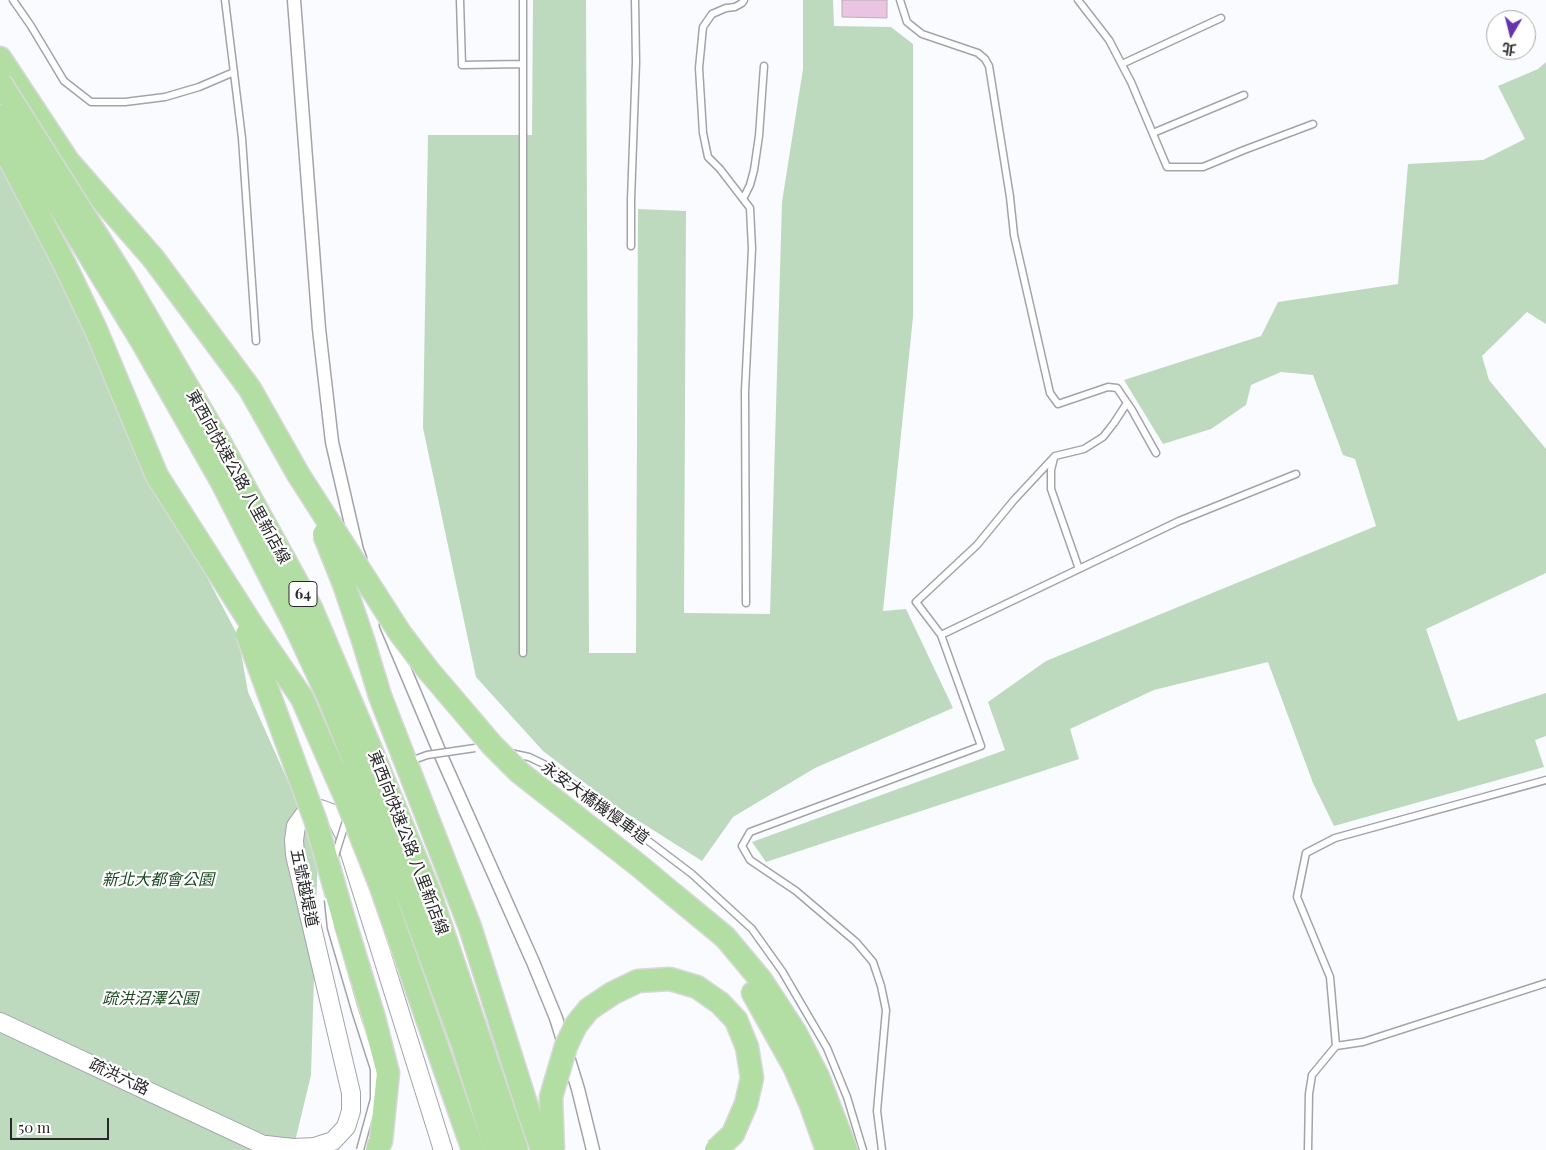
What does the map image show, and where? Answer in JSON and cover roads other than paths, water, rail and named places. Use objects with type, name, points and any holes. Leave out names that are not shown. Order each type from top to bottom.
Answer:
[{"type":"highway","points":[[0,58],[68,161],[153,258],[250,388],[298,474],[400,633],[428,670],[492,744],[519,772],[725,936],[761,980],[795,1032],[818,1077],[846,1150]]},
{"type":"highway","name":"東西向快速公路 八里新店線","points":[[0,82],[125,280],[218,439],[311,608],[430,894],[517,1150]]},
{"type":"highway","name":"東西向快速公路 八里新店線","points":[[0,116],[54,197],[143,343],[222,482],[295,625],[329,698],[411,904],[463,1045],[496,1150]]},
{"type":"highway","points":[[0,141],[96,330],[158,476],[201,557],[249,638],[316,822],[374,1018],[388,1073],[381,1141],[377,1150]]},
{"type":"highway","points":[[298,474],[344,584],[380,696],[470,927],[542,1150]]},
{"type":"highway","points":[[158,476],[247,616],[302,698],[345,796],[381,887],[473,1150]]},
{"type":"highway","points":[[674,895],[701,931],[750,987],[795,1068],[827,1150]]},
{"type":"highway","points":[[553,1150],[551,1097],[566,1046],[576,1025],[588,1009],[613,993],[638,981],[670,979],[697,986],[720,1003],[736,1020],[747,1047],[752,1078],[746,1104],[733,1134],[716,1150]]},
{"type":"street","points":[[294,0],[318,329],[332,442],[357,550],[403,666],[556,1018],[578,1089],[593,1150]]},
{"type":"street","name":"五號越堤道","points":[[270,1148],[314,1147],[333,1141],[346,1127],[351,1111],[351,1093],[295,855],[294,840],[296,826],[304,815],[320,809],[331,814],[338,822],[344,834],[443,1150]]},
{"type":"street","name":"疏洪六路","points":[[0,1022],[270,1148]]},
{"type":"lane","points":[[13,0],[64,81],[91,102],[124,102],[165,97],[198,87],[234,72]]},
{"type":"lane","points":[[226,0],[242,138],[256,341]]},
{"type":"lane","points":[[460,0],[462,65],[523,64]]},
{"type":"lane","points":[[523,0],[523,654]]},
{"type":"lane","points":[[631,246],[636,62],[635,0]]},
{"type":"lane","points":[[744,0],[742,3],[712,14],[703,28],[699,68],[703,133],[708,156],[750,208],[752,249],[745,391],[746,603]]},
{"type":"lane","points":[[900,0],[907,22],[922,34],[978,53],[989,66],[1010,197],[1014,235],[1050,393],[1058,404],[1108,387],[1117,388],[1156,453]]},
{"type":"lane","points":[[1078,0],[1109,40],[1122,64],[1167,167],[1203,167],[1313,124]]},
{"type":"lane","points":[[1122,64],[1221,18]]},
{"type":"lane","points":[[743,198],[750,185],[754,170],[759,136],[764,66]]},
{"type":"lane","points":[[1153,133],[1244,95]]},
{"type":"lane","points":[[882,1150],[877,1110],[886,1010],[873,962],[856,942],[796,891],[750,860],[742,846],[750,832],[981,746],[941,635],[916,602],[977,545],[1014,500],[1055,456],[1084,449],[1104,437],[1127,403]]},
{"type":"lane","points":[[1055,456],[1051,470],[1051,489],[1079,569]]},
{"type":"lane","points":[[941,635],[1178,521],[1296,474]]},
{"type":"lane","name":"永安大橋機慢車道","points":[[398,773],[412,760],[427,755],[475,748],[529,757],[552,768],[692,874],[752,929],[782,971],[827,1048],[847,1097],[863,1150]]},
{"type":"lane","points":[[365,805],[392,780]]},
{"type":"lane","points":[[1336,1046],[1330,977],[1297,897],[1306,853],[1335,838],[1546,780]]},
{"type":"lane","points":[[326,886],[345,824],[358,812]]},
{"type":"lane","points":[[327,895],[331,928],[374,1069],[374,1098],[360,1150]]},
{"type":"lane","points":[[1308,1150],[1309,1094],[1312,1074],[1336,1046],[1363,1042],[1546,983]]},
{"type":"park label","name":"新北大都會公園","points":[[158,880]]},
{"type":"park label","name":"疏洪沼澤公園","points":[[150,999]]}]
